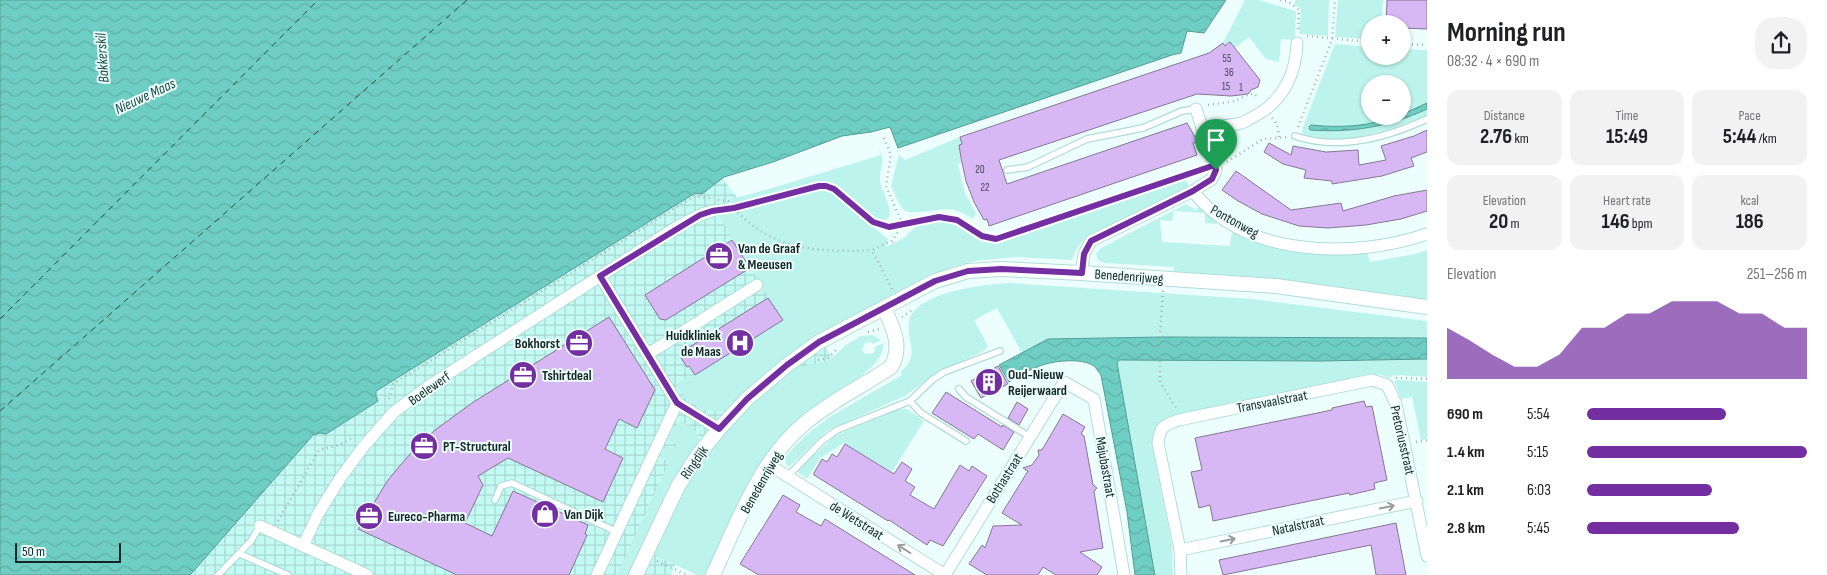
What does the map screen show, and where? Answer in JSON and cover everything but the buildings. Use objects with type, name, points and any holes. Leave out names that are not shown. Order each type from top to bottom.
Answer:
[{"type":"street","points":[[1202,128],[1241,123],[1266,110],[1282,95],[1293,72],[1297,39]]},
{"type":"street","points":[[1082,273],[1084,254],[1091,241],[1193,191],[1212,179],[1215,167],[1196,109]]},
{"type":"street","name":"Pontonweg","points":[[1193,191],[1203,204],[1229,222],[1249,232],[1277,242],[1321,250],[1357,249],[1412,239],[1427,234]]},
{"type":"street","name":"Boelewerf","points":[[304,546],[318,514],[341,478],[364,446],[394,412],[429,386],[600,276],[676,228],[700,215],[712,211]]},
{"type":"street","name":"Benedenrijweg","points":[[718,573],[754,490],[768,464],[787,440],[804,423],[828,405],[891,367],[896,358],[898,340],[884,308],[935,281],[968,271],[1001,269],[1082,273],[1276,286],[1427,307]]},
{"type":"street","points":[[600,276],[677,403],[719,429]]},
{"type":"street","points":[[648,354],[757,285]]},
{"type":"street","name":"Ringdijk","points":[[636,575],[678,486],[698,455],[719,429],[747,399],[787,365],[819,342],[884,308]]},
{"type":"street","name":"Transvaalstraat","points":[[1180,550],[1158,443],[1160,431],[1167,424],[1372,380],[1387,385]]},
{"type":"street","name":"Bothastraat","points":[[945,575],[1064,382]]},
{"type":"street","name":"Majubastraat","points":[[1064,382],[1094,399],[1121,573]]},
{"type":"street","name":"Pretoriusstraat","points":[[1387,385],[1396,404],[1427,556]]},
{"type":"street","points":[[597,575],[677,403]]},
{"type":"street","name":"de Wetstraat","points":[[768,464],[945,575]]},
{"type":"street","name":"Natalstraat","points":[[1180,550],[1417,501]]},
{"type":"street","points":[[260,526],[355,572],[367,575]]},
{"type":"street","points":[[1180,550],[1181,575]]},
{"type":"lane","points":[[1007,170],[1028,167],[1087,139],[1143,128],[1182,111],[1196,109]]},
{"type":"lane","points":[[1295,136],[1321,143],[1346,142],[1374,138],[1400,131],[1427,119]]},
{"type":"lane","points":[[787,477],[822,441],[837,430],[910,401],[932,380],[944,372],[1000,351]]},
{"type":"lane","points":[[959,389],[966,397],[1030,437]]},
{"type":"lane","points":[[910,401],[921,413],[966,441]]},
{"type":"lane","points":[[495,500],[501,486],[512,483],[617,532]]},
{"type":"lane","points":[[218,575],[240,554],[260,526]]},
{"type":"lane","points":[[240,554],[288,575]]},
{"type":"path","points":[[1280,0],[1288,2],[1299,10],[1297,39],[1327,38],[1361,42]]},
{"type":"path","points":[[712,211],[734,208],[819,186],[826,186],[834,189],[873,222],[889,227],[939,217],[957,220],[982,236],[996,239],[1215,167],[1263,139],[1295,136],[1332,40],[1335,0]]},
{"type":"path","points":[[1411,45],[1427,46]]},
{"type":"path","points":[[884,138],[891,155],[886,186],[903,225]]},
{"type":"path","points":[[734,208],[758,229],[787,244],[813,250],[872,250],[892,241],[903,225]]},
{"type":"path","points":[[872,250],[892,289]]},
{"type":"path","points":[[1163,290],[1160,335],[1160,382],[1176,409],[1179,420]]},
{"type":"path","points":[[906,315],[913,309]]},
{"type":"path","points":[[1387,385],[1394,378],[1427,379]]},
{"type":"path","points":[[653,559],[687,575]]},
{"type":"shaded area","points":[[1245,0],[1258,0],[1296,11],[1295,40],[1281,39],[1279,62],[1266,59],[1249,37],[1235,48],[1231,42],[1225,46],[1223,43]]},
{"type":"shaded area","points":[[1296,0],[1329,0],[1328,36],[1299,34],[1301,8],[1294,5]]},
{"type":"shaded area","points":[[1338,0],[1383,0],[1382,15],[1361,15],[1361,38],[1335,37]]},
{"type":"shaded area","points":[[1335,44],[1361,46],[1361,65],[1411,65],[1411,49],[1427,50],[1427,115],[1411,121],[1411,75],[1361,75],[1361,125],[1401,125],[1363,136],[1343,139],[1325,140],[1311,138],[1302,132]]},
{"type":"shaded area","points":[[960,137],[962,144],[959,146],[961,163],[958,164],[965,193],[976,213],[973,219],[951,209],[919,212],[907,212],[904,210],[891,186],[899,154],[905,160]]},
{"type":"shaded area","points":[[878,146],[882,157],[880,181],[890,212],[886,220],[875,219],[849,195],[827,183],[819,182],[735,205],[731,199],[881,155]]},
{"type":"shaded area","points":[[710,164],[734,193],[839,369],[689,529],[671,575],[172,575],[298,417]]},
{"type":"shaded area","points":[[1186,180],[1189,186],[1119,222],[1092,233],[1084,239],[1072,260],[1015,257],[975,261],[952,267],[830,328],[803,345],[774,367],[729,408],[719,412],[702,409],[688,401],[676,385],[782,320],[718,214],[739,211],[817,190],[826,190],[831,192],[888,239],[886,247],[904,238],[917,225],[942,220],[964,226],[986,242],[1004,241]]},
{"type":"shaded area","points":[[1186,204],[1196,210],[1199,207],[1217,220],[1216,224],[1205,223],[1205,213],[1174,211],[1172,221],[1160,220],[1162,242],[1230,246],[1231,236],[1233,232],[1236,232],[1285,249],[1331,254],[1367,252],[1370,262],[1427,250],[1427,300],[1256,277],[1174,272],[1174,267],[1104,263],[1098,260],[1096,254],[1101,248]]},
{"type":"shaded area","points":[[1009,283],[1252,299],[1427,321],[1427,338],[1163,337],[1049,339],[1022,353],[997,308],[974,320],[988,346],[985,350],[940,370],[905,396],[828,430],[789,467],[787,465],[785,461],[786,456],[804,437],[828,418],[902,375],[901,371],[907,365],[912,353],[909,321],[914,311],[937,296],[985,285]]},
{"type":"shaded area","points":[[872,335],[881,340],[874,344],[870,342],[865,343],[862,350],[865,354],[871,354],[875,351],[875,347],[883,343],[881,353],[875,363],[852,383],[804,414],[771,450],[747,489],[707,575],[697,575],[652,554],[684,488],[702,461],[723,433],[755,400],[795,368],[829,361],[846,345],[861,336]]},
{"type":"shaded area","points":[[1427,359],[1427,377],[1395,375],[1388,378],[1383,375],[1371,374],[1169,417],[1159,425],[1153,434],[1152,444],[1172,546],[1173,575],[1155,575],[1117,363],[1119,360],[1319,361]]},
{"type":"shaded area","points":[[1394,381],[1427,382],[1427,439],[1421,440],[1412,397],[1401,399]]},
{"type":"shaded area","points":[[899,409],[907,409],[924,421],[892,472],[844,443],[820,458],[807,479],[796,471],[835,436]]},
{"type":"shaded area","points":[[681,422],[694,429],[698,436],[696,445],[665,495],[628,575],[617,575],[669,462],[660,457],[665,446],[674,449],[676,444],[668,440],[674,427]]},
{"type":"water","points":[[0,0],[1226,0],[1204,33],[1187,31],[1181,53],[898,148],[890,127],[842,136],[773,162],[724,177],[702,194],[695,193],[376,391],[378,401],[326,434],[313,435],[190,575],[0,575]]},
{"type":"water","points":[[1427,103],[1427,109],[1411,116],[1411,110]]},
{"type":"water","points":[[1311,125],[1379,125],[1340,131],[1310,130],[1309,127]]},
{"type":"water","points":[[1163,337],[1427,338],[1427,359],[1319,361],[1119,360],[1117,363],[1155,575],[1135,575],[1127,512],[1101,375],[1094,366],[1088,363],[1066,361],[1043,365],[1009,382],[999,365],[1048,339]]},
{"type":"ferry route","points":[[0,319],[318,0]]},
{"type":"ferry route","points":[[0,411],[467,0]]},
{"type":"place","name":"Van de Graaf & Meeusen","points":[[719,256]]},
{"type":"place","name":"Bokhorst","points":[[579,343]]},
{"type":"place","name":"Huidkliniek de Maas","points":[[740,343]]},
{"type":"place","name":"Tshirtdeal","points":[[523,375]]},
{"type":"place","name":"Oud-Nieuw Reijerwaard","points":[[989,382]]},
{"type":"place","name":"PT-Structural","points":[[424,446]]},
{"type":"place","name":"Van Dijk","points":[[545,514]]},
{"type":"place","name":"Eureco-Pharma","points":[[369,516]]},
{"type":"route","points":[[1215,165],[1216,170],[1212,179],[1193,191],[1091,241],[1084,254],[1082,273],[1001,269],[968,271],[935,281],[819,342],[787,365],[747,399],[719,429],[677,403],[600,276],[700,215],[819,186],[834,189],[873,222],[889,227],[939,217],[957,220],[982,236],[996,239],[1215,165]]},
{"type":"water label","name":"Bakkerskil","points":[[102,58]]},
{"type":"water label","name":"Nieuwe Maas","points":[[145,96]]}]
